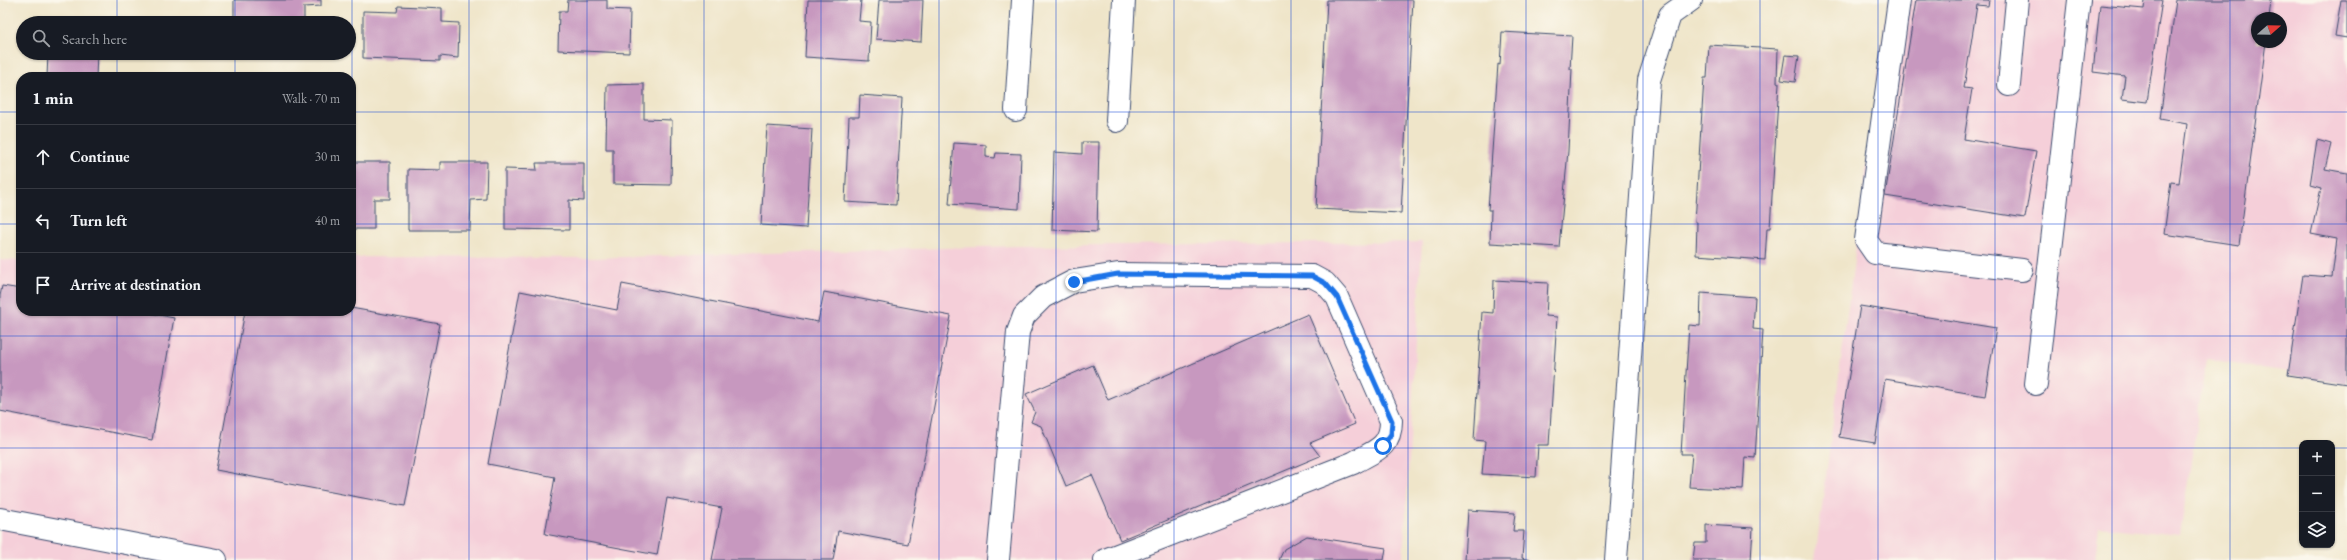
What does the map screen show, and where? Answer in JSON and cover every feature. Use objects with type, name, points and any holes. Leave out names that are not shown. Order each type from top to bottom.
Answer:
[{"type":"street","points":[[1016,110],[1023,0]]},
{"type":"street","points":[[1117,121],[1124,0]]},
{"type":"street","points":[[1616,560],[1649,80],[1670,15],[1691,0]]},
{"type":"street","points":[[1899,0],[1866,240],[1874,253],[2022,270]]},
{"type":"street","points":[[2009,85],[2017,0]]},
{"type":"street","points":[[2036,384],[2079,0]]},
{"type":"street","points":[[998,560],[1018,332],[1024,316],[1043,297],[1074,282],[1118,274],[1312,276],[1325,283],[1337,297],[1392,421],[1391,434],[1383,446],[1353,463],[1105,560]]},
{"type":"street","points":[[0,519],[144,553],[216,560]]},
{"type":"shaded area","points":[[1888,0],[2347,0],[2347,380],[2206,360],[2180,535],[2099,527],[2095,560],[1815,560]]},
{"type":"shaded area","points":[[1422,242],[1403,560],[0,560],[0,260],[16,260],[16,316],[356,316],[356,257],[590,258],[1017,246]]},
{"type":"building","points":[[234,0],[321,0],[321,6],[304,7],[304,16],[234,16]]},
{"type":"building","points":[[568,0],[607,0],[607,9],[630,10],[629,53],[558,50],[559,11],[567,11]]},
{"type":"building","points":[[808,0],[861,0],[859,21],[871,22],[869,61],[805,57]]},
{"type":"building","points":[[879,0],[923,0],[921,42],[876,39]]},
{"type":"building","points":[[1327,0],[1413,0],[1401,213],[1316,209]]},
{"type":"building","points":[[1916,0],[1989,0],[1988,6],[1977,5],[1964,88],[1972,89],[1964,139],[2036,151],[2025,218],[1885,196]]},
{"type":"building","points":[[2145,0],[2162,0],[2147,102],[2122,99],[2125,76],[2093,72],[2100,5],[2144,9]]},
{"type":"building","points":[[2176,0],[2271,0],[2270,12],[2251,12],[2251,48],[2265,48],[2239,245],[2164,234],[2171,182],[2179,183],[2187,124],[2160,119]]},
{"type":"building","points":[[2341,0],[2347,0],[2347,38],[2335,36]]},
{"type":"building","points":[[398,6],[442,8],[442,22],[459,23],[458,58],[440,56],[440,61],[363,58],[363,11],[397,12]]},
{"type":"building","points":[[1502,32],[1572,36],[1568,151],[1559,247],[1490,243],[1491,210],[1488,210],[1498,64],[1500,65]]},
{"type":"building","points":[[1709,45],[1778,49],[1777,82],[1779,83],[1770,228],[1767,228],[1765,260],[1696,255],[1697,223],[1695,223],[1704,78],[1707,78]]},
{"type":"building","points":[[1785,55],[1799,56],[1795,82],[1781,80]]},
{"type":"building","points":[[48,60],[97,60],[96,72],[47,72]]},
{"type":"building","points":[[644,84],[644,119],[672,120],[671,185],[613,184],[613,149],[606,149],[607,85]]},
{"type":"building","points":[[860,95],[902,98],[896,205],[845,202],[849,117],[859,117]]},
{"type":"building","points":[[767,126],[812,129],[806,228],[761,225]]},
{"type":"building","points":[[2317,140],[2331,144],[2325,169],[2347,173],[2347,384],[2288,375],[2303,275],[2332,277],[2337,239],[2311,234],[2321,188],[2310,185]]},
{"type":"building","points":[[1082,142],[1099,142],[1097,232],[1052,230],[1054,152],[1082,154]]},
{"type":"building","points":[[954,143],[986,145],[986,157],[995,158],[996,153],[1021,154],[1019,209],[949,204]]},
{"type":"building","points":[[356,162],[390,162],[390,199],[374,199],[374,229],[356,229]]},
{"type":"building","points":[[440,162],[487,162],[486,199],[471,200],[470,230],[408,230],[408,169],[440,170]]},
{"type":"building","points":[[536,163],[584,163],[584,201],[569,200],[569,230],[505,229],[505,169],[537,170]]},
{"type":"building","points":[[1494,280],[1548,283],[1546,316],[1557,317],[1549,445],[1538,445],[1536,477],[1482,474],[1485,441],[1474,440],[1482,312],[1493,313]]},
{"type":"building","points":[[622,284],[818,322],[824,292],[951,316],[908,544],[838,531],[833,560],[712,560],[722,508],[667,498],[657,555],[545,534],[555,477],[488,464],[520,291],[617,310]]},
{"type":"building","points":[[2,286],[16,288],[16,316],[164,316],[174,318],[152,440],[0,411],[0,296]]},
{"type":"building","points":[[1701,293],[1755,297],[1753,329],[1763,330],[1755,458],[1745,457],[1743,490],[1689,487],[1692,454],[1681,454],[1689,325],[1700,326]]},
{"type":"building","points":[[1860,306],[1996,328],[1985,396],[1885,379],[1875,443],[1839,437]]},
{"type":"building","points":[[356,309],[440,324],[405,506],[216,470],[244,316],[356,316]]},
{"type":"building","points":[[1308,314],[1355,424],[1310,443],[1320,456],[1120,540],[1092,475],[1066,486],[1041,426],[1031,422],[1035,412],[1026,394],[1093,365],[1108,400]]},
{"type":"building","points":[[1468,510],[1515,513],[1513,531],[1524,531],[1522,558],[1530,560],[1465,560]]},
{"type":"building","points":[[1706,525],[1753,528],[1751,560],[1693,560],[1695,543],[1706,543]]},
{"type":"building","points":[[1307,536],[1386,548],[1384,560],[1279,560],[1284,549]]},
{"type":"route","points":[[1074,282],[1118,274],[1312,276],[1325,283],[1337,297],[1392,421],[1391,434],[1383,446]]}]
